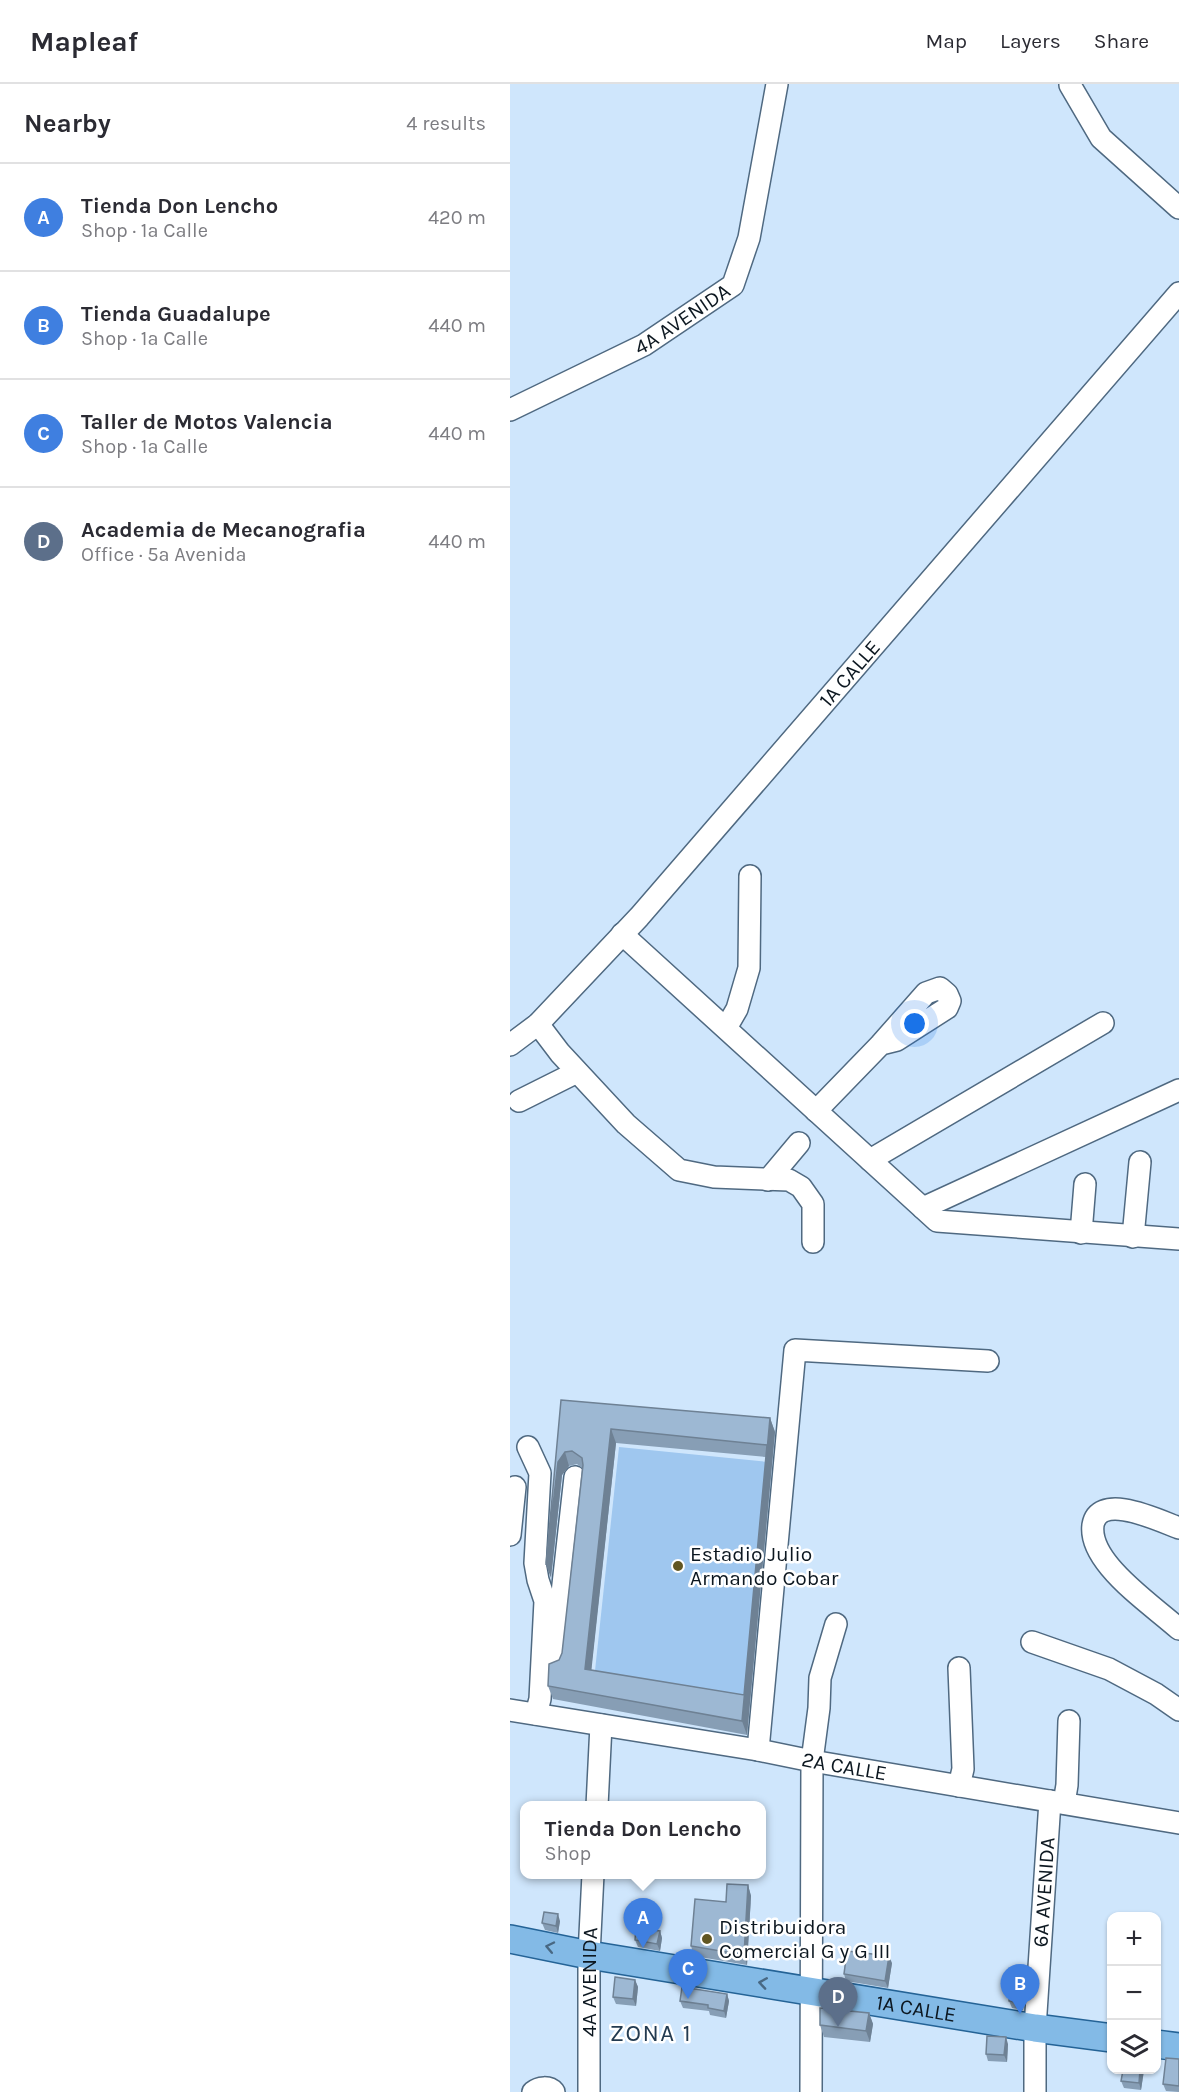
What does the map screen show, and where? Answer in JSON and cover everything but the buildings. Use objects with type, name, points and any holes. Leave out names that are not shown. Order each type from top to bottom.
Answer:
[{"type":"main road","name":"1A CALLE","points":[[510,1939],[589,1955],[1035,2028],[1107,2037]]},
{"type":"main road","points":[[1161,2045],[1179,2047]]},
{"type":"street","name":"4A AVENIDA","points":[[510,410],[644,345],[733,285],[749,238],[777,84]]},
{"type":"street","points":[[1070,85],[1101,138],[1179,208]]},
{"type":"street","name":"1A CALLE","points":[[510,1045],[538,1024],[639,917],[1179,293]]},
{"type":"street","points":[[726,1028],[737,1009],[748,968],[750,876]]},
{"type":"street","points":[[622,934],[937,1221],[1179,1239]]},
{"type":"street","points":[[870,1160],[1103,1023]]},
{"type":"street","points":[[538,1024],[577,1072],[626,1124],[679,1170],[714,1177],[789,1180],[801,1187],[813,1204],[813,1242]]},
{"type":"street","points":[[816,1111],[881,1044]]},
{"type":"street","points":[[519,1101],[577,1072]]},
{"type":"street","points":[[923,1208],[1179,1090]]},
{"type":"street","points":[[768,1180],[799,1143]]},
{"type":"street","points":[[1133,1237],[1140,1162]]},
{"type":"street","points":[[1081,1233],[1085,1184]]},
{"type":"street","points":[[758,1750],[795,1350],[988,1361]]},
{"type":"street","points":[[528,1447],[540,1473],[535,1563],[545,1601],[540,1699],[542,1715]]},
{"type":"street","points":[[542,1715],[563,1598],[575,1478]]},
{"type":"street","points":[[510,1535],[515,1487]]},
{"type":"street","points":[[1179,1528],[1120,1508],[1109,1508],[1099,1513],[1093,1522],[1094,1542],[1110,1567],[1179,1629]]},
{"type":"street","points":[[811,2092],[812,1761],[819,1708],[820,1678],[836,1624]]},
{"type":"street","points":[[1032,1642],[1109,1669],[1156,1694],[1179,1710]]},
{"type":"street","points":[[958,1668],[963,1769],[959,1786]]},
{"type":"street","name":"2A CALLE","points":[[510,1710],[758,1750],[1179,1823]]},
{"type":"street","name":"6A AVENIDA","points":[[1035,2092],[1035,2028],[1057,1802],[1067,1785],[1069,1721]]},
{"type":"street","points":[[597,1801],[601,1725]]},
{"type":"street","name":"4A AVENIDA","points":[[590,2092],[589,1955],[593,1879]]},
{"type":"street","points":[[533,2092],[541,2088],[548,2088],[554,2092]]},
{"type":"shaded area","points":[[619,1447],[768,1462],[744,1704],[594,1680]]},
{"type":"place","name":"Estadio Julio Armando Cobar","points":[[678,1566]]},
{"type":"place","name":"Distribuidora Comercial G y G III","points":[[707,1939]]},
{"type":"place","name":"Tienda Don Lencho","points":[[643,1948]]},
{"type":"place","name":"Taller de Motos Valencia","points":[[688,1999]]},
{"type":"place","name":"Tienda Guadalupe","points":[[1020,2014]]},
{"type":"place","name":"Academia de Mecanografia","points":[[838,2027]]},
{"type":"district","name":"ZONA 1","points":[[651,2033]]}]
